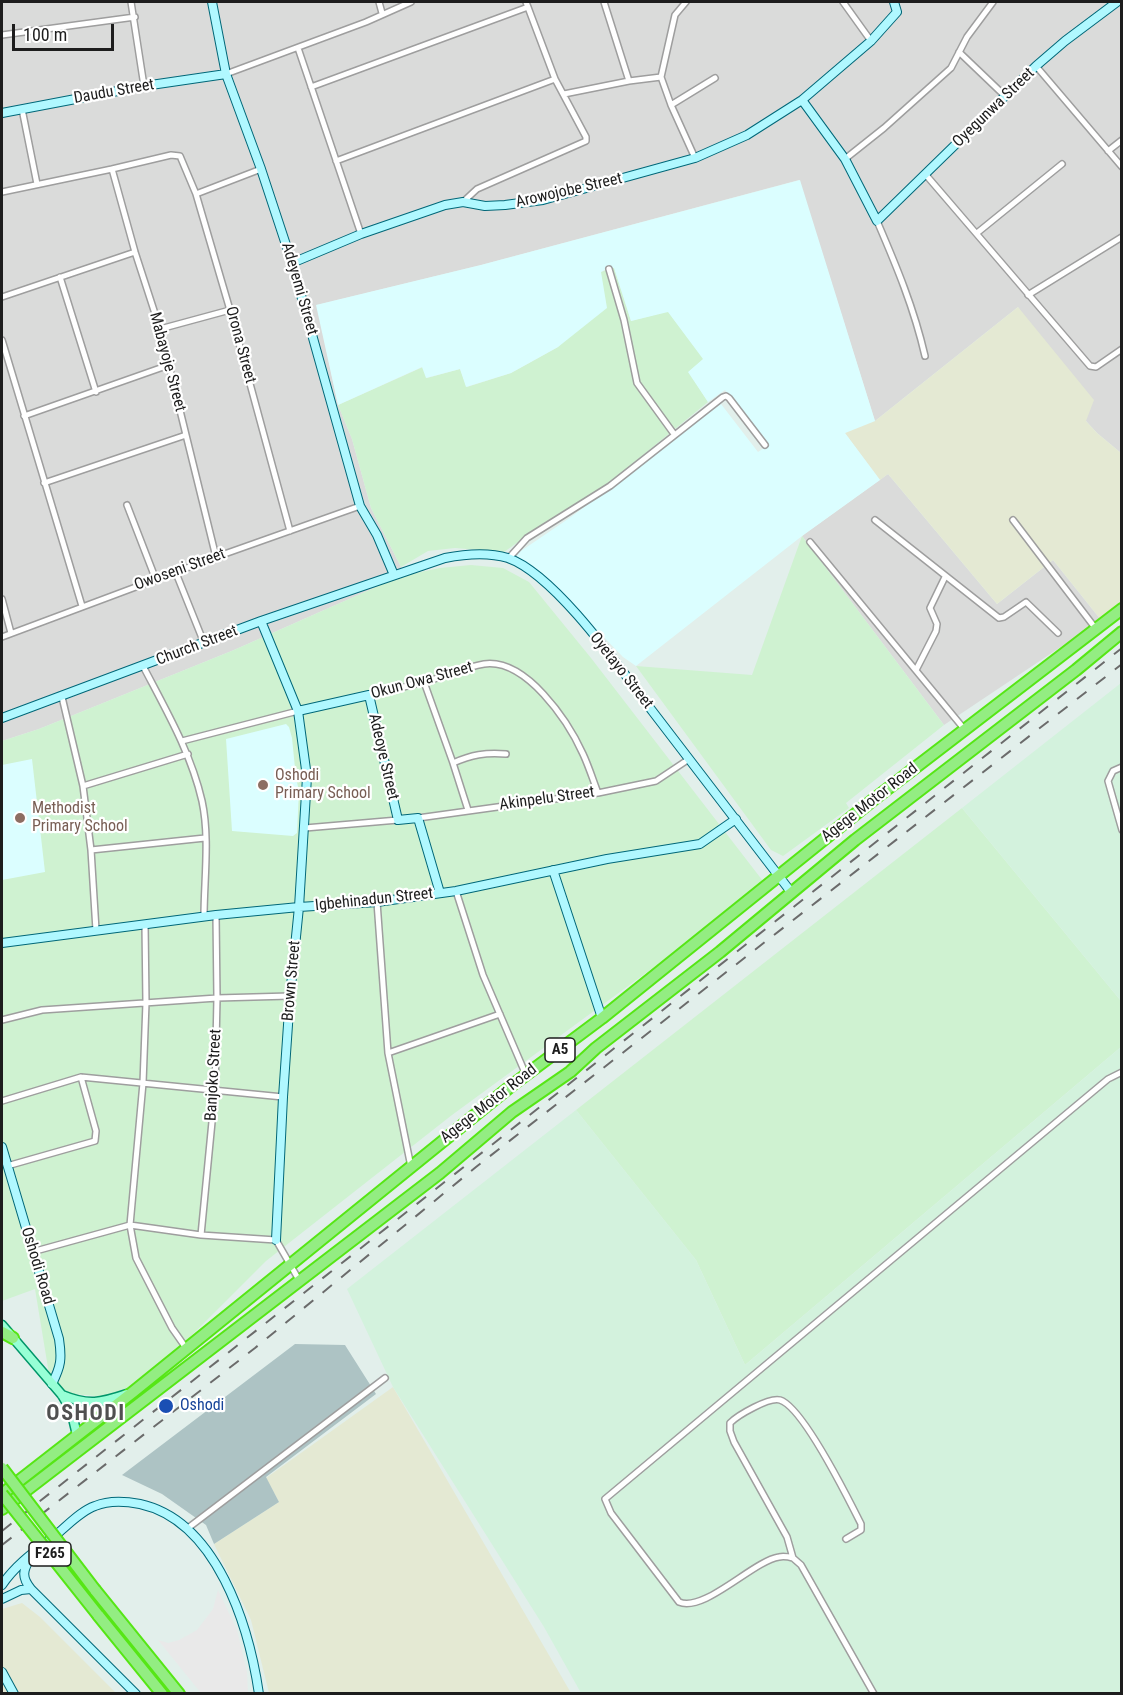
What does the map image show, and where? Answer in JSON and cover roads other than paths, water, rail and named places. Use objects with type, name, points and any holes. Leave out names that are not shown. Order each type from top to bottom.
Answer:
[{"type":"highway","name":"Agege Motor Road","points":[[2,1494],[133,1392],[526,1075],[602,1018],[873,800],[1122,609]]},
{"type":"highway","name":"Agege Motor Road","points":[[2,1509],[440,1173],[512,1113],[570,1072],[596,1048],[720,952],[855,840],[1122,632]]},
{"type":"highway","points":[[2,1332],[14,1338]]},
{"type":"highway","name":"F265","points":[[2,1468],[95,1590],[179,1694]]},
{"type":"highway","name":"F265","points":[[2,1494],[162,1694]]},
{"type":"main road","points":[[2,1325],[62,1395],[70,1410],[77,1435]]},
{"type":"main road","points":[[62,1395],[90,1403],[102,1402],[133,1392]]},
{"type":"street","points":[[131,2],[144,86]]},
{"type":"street","name":"Adeyemi Street","points":[[212,2],[226,74],[292,263],[360,506],[394,574]]},
{"type":"street","points":[[379,2],[382,13]]},
{"type":"street","points":[[226,74],[366,22],[411,2]]},
{"type":"street","points":[[604,2],[629,81]]},
{"type":"street","points":[[686,2],[675,15],[661,77],[695,158]]},
{"type":"street","points":[[843,2],[871,41]]},
{"type":"street","name":"Arowojobe Street","points":[[292,263],[361,234],[446,205],[463,202],[485,206],[505,205],[543,200],[695,158],[747,135],[802,100],[871,41],[897,12],[894,2]]},
{"type":"street","points":[[845,159],[951,68],[967,36],[993,2]]},
{"type":"street","name":"Oyegunwa Street","points":[[877,221],[1036,66],[1117,2]]},
{"type":"street","points":[[311,87],[527,4],[555,79],[586,136],[586,141],[477,189],[463,202]]},
{"type":"street","points":[[2,35],[135,17]]},
{"type":"street","points":[[298,48],[361,234]]},
{"type":"street","points":[[959,52],[1005,96]]},
{"type":"street","points":[[1036,66],[1122,167]]},
{"type":"street","name":"Daudu Street","points":[[2,113],[144,86],[226,74]]},
{"type":"street","points":[[564,94],[661,77]]},
{"type":"street","points":[[671,105],[699,90],[715,78]]},
{"type":"street","points":[[336,161],[555,79]]},
{"type":"street","points":[[802,100],[845,159],[877,221],[912,305],[926,356]]},
{"type":"street","points":[[22,110],[37,184]]},
{"type":"street","points":[[1108,151],[1122,140]]},
{"type":"street","name":"Orona Street","points":[[112,169],[175,154],[183,161],[230,310],[290,531]]},
{"type":"street","points":[[977,233],[1062,164]]},
{"type":"street","points":[[2,192],[112,169]]},
{"type":"street","name":"Mabayoje Street","points":[[112,169],[135,252],[160,329],[216,557]]},
{"type":"street","points":[[195,195],[261,169]]},
{"type":"street","points":[[926,175],[1090,366],[1096,367],[1122,349]]},
{"type":"street","points":[[1028,295],[1122,237]]},
{"type":"street","points":[[2,297],[135,252]]},
{"type":"street","points":[[609,269],[624,320],[637,383],[674,434]]},
{"type":"street","points":[[60,277],[96,392]]},
{"type":"street","points":[[160,329],[230,310]]},
{"type":"street","points":[[2,340],[82,606]]},
{"type":"street","points":[[24,416],[169,365]]},
{"type":"street","points":[[508,558],[527,538],[610,486],[674,434],[726,396],[765,446]]},
{"type":"street","points":[[44,483],[186,435]]},
{"type":"street","points":[[127,505],[156,580]]},
{"type":"street","name":"Owoseni Street","points":[[2,637],[360,506]]},
{"type":"street","points":[[875,520],[999,618],[1026,602],[1058,633]]},
{"type":"street","points":[[1013,520],[1096,629]]},
{"type":"street","points":[[810,543],[965,730]]},
{"type":"street","name":"Oyetayo Street","points":[[394,574],[464,554],[508,558],[536,575],[565,603],[608,653],[791,892]]},
{"type":"street","points":[[176,573],[204,643]]},
{"type":"street","name":"Church Street","points":[[2,718],[394,574]]},
{"type":"street","points":[[916,670],[936,631],[937,624],[930,608],[945,577]]},
{"type":"street","points":[[2,599],[11,633]]},
{"type":"street","name":"Brown Street","points":[[261,621],[298,711],[307,777],[283,1097],[276,1240]]},
{"type":"street","name":"Okun Owa Street","points":[[182,741],[424,682],[485,664],[509,667],[517,671],[543,694],[561,715],[583,753],[598,793]]},
{"type":"street","points":[[143,666],[188,754],[202,803],[206,838],[204,917]]},
{"type":"street","points":[[424,682],[468,810]]},
{"type":"street","name":"Adeoye Street","points":[[369,695],[398,820]]},
{"type":"street","points":[[62,697],[83,786],[91,850],[96,930]]},
{"type":"street","points":[[453,763],[472,755],[490,752],[506,754]]},
{"type":"street","points":[[83,786],[188,754]]},
{"type":"street","name":"Akinpelu Street","points":[[398,820],[598,793],[656,782],[689,759]]},
{"type":"street","points":[[1122,767],[1113,771],[1108,781],[1122,830]]},
{"type":"street","points":[[418,818],[440,893]]},
{"type":"street","name":"Igbehinadun Street","points":[[2,944],[216,915],[377,902],[456,891],[607,859],[700,844],[736,819]]},
{"type":"street","points":[[304,828],[398,820]]},
{"type":"street","points":[[91,850],[206,838]]},
{"type":"street","points":[[553,870],[602,1018]]},
{"type":"street","points":[[456,891],[483,975],[526,1075]]},
{"type":"street","points":[[377,902],[388,1053],[411,1167]]},
{"type":"street","name":"Banjoko Street","points":[[201,1235],[215,1091],[218,998],[216,915]]},
{"type":"street","points":[[145,924],[146,1003],[143,1083],[130,1225],[136,1258],[171,1329],[186,1348]]},
{"type":"street","points":[[2,1020],[42,1010],[218,998],[290,996]]},
{"type":"street","points":[[388,1053],[500,1014]]},
{"type":"street","points":[[794,1558],[777,1557],[700,1602],[684,1604],[679,1602],[610,1513],[605,1499],[1108,1079],[1121,1071]]},
{"type":"street","points":[[2,1101],[81,1077],[283,1097]]},
{"type":"street","points":[[6,1170],[95,1141],[96,1131],[81,1077]]},
{"type":"street","name":"Oshodi Road","points":[[2,1147],[6,1170],[59,1339],[62,1358],[52,1384]]},
{"type":"street","points":[[32,1252],[130,1225],[201,1235],[276,1240],[299,1280]]},
{"type":"street","points":[[188,1528],[385,1378]]},
{"type":"street","points":[[846,1539],[861,1530],[861,1524],[830,1464],[809,1432],[784,1402],[777,1399],[769,1401],[736,1417],[730,1423],[734,1442],[787,1537],[794,1558],[801,1566],[874,1694]]},
{"type":"street","points":[[2,1586],[21,1563],[95,1505],[120,1502],[146,1505],[157,1509],[188,1528],[221,1574],[236,1602],[247,1633],[259,1694]]},
{"type":"street","points":[[33,1553],[24,1572],[24,1580],[136,1694]]},
{"type":"street","points":[[2,1599],[21,1590],[31,1589]]},
{"type":"street","points":[[2,1672],[14,1694]]},
{"type":"railway","points":[[2,1531],[1122,648]]},
{"type":"railway","points":[[2,1545],[255,1348],[476,1167],[1122,664]]},
{"type":"place","name":"Oshodi Primary School","points":[[263,785]]},
{"type":"place","name":"Methodist Primary School","points":[[20,818]]},
{"type":"place","name":"Oshodi","points":[[166,1406]]},
{"type":"district","name":"OSHODI","points":[[86,1414]]}]
